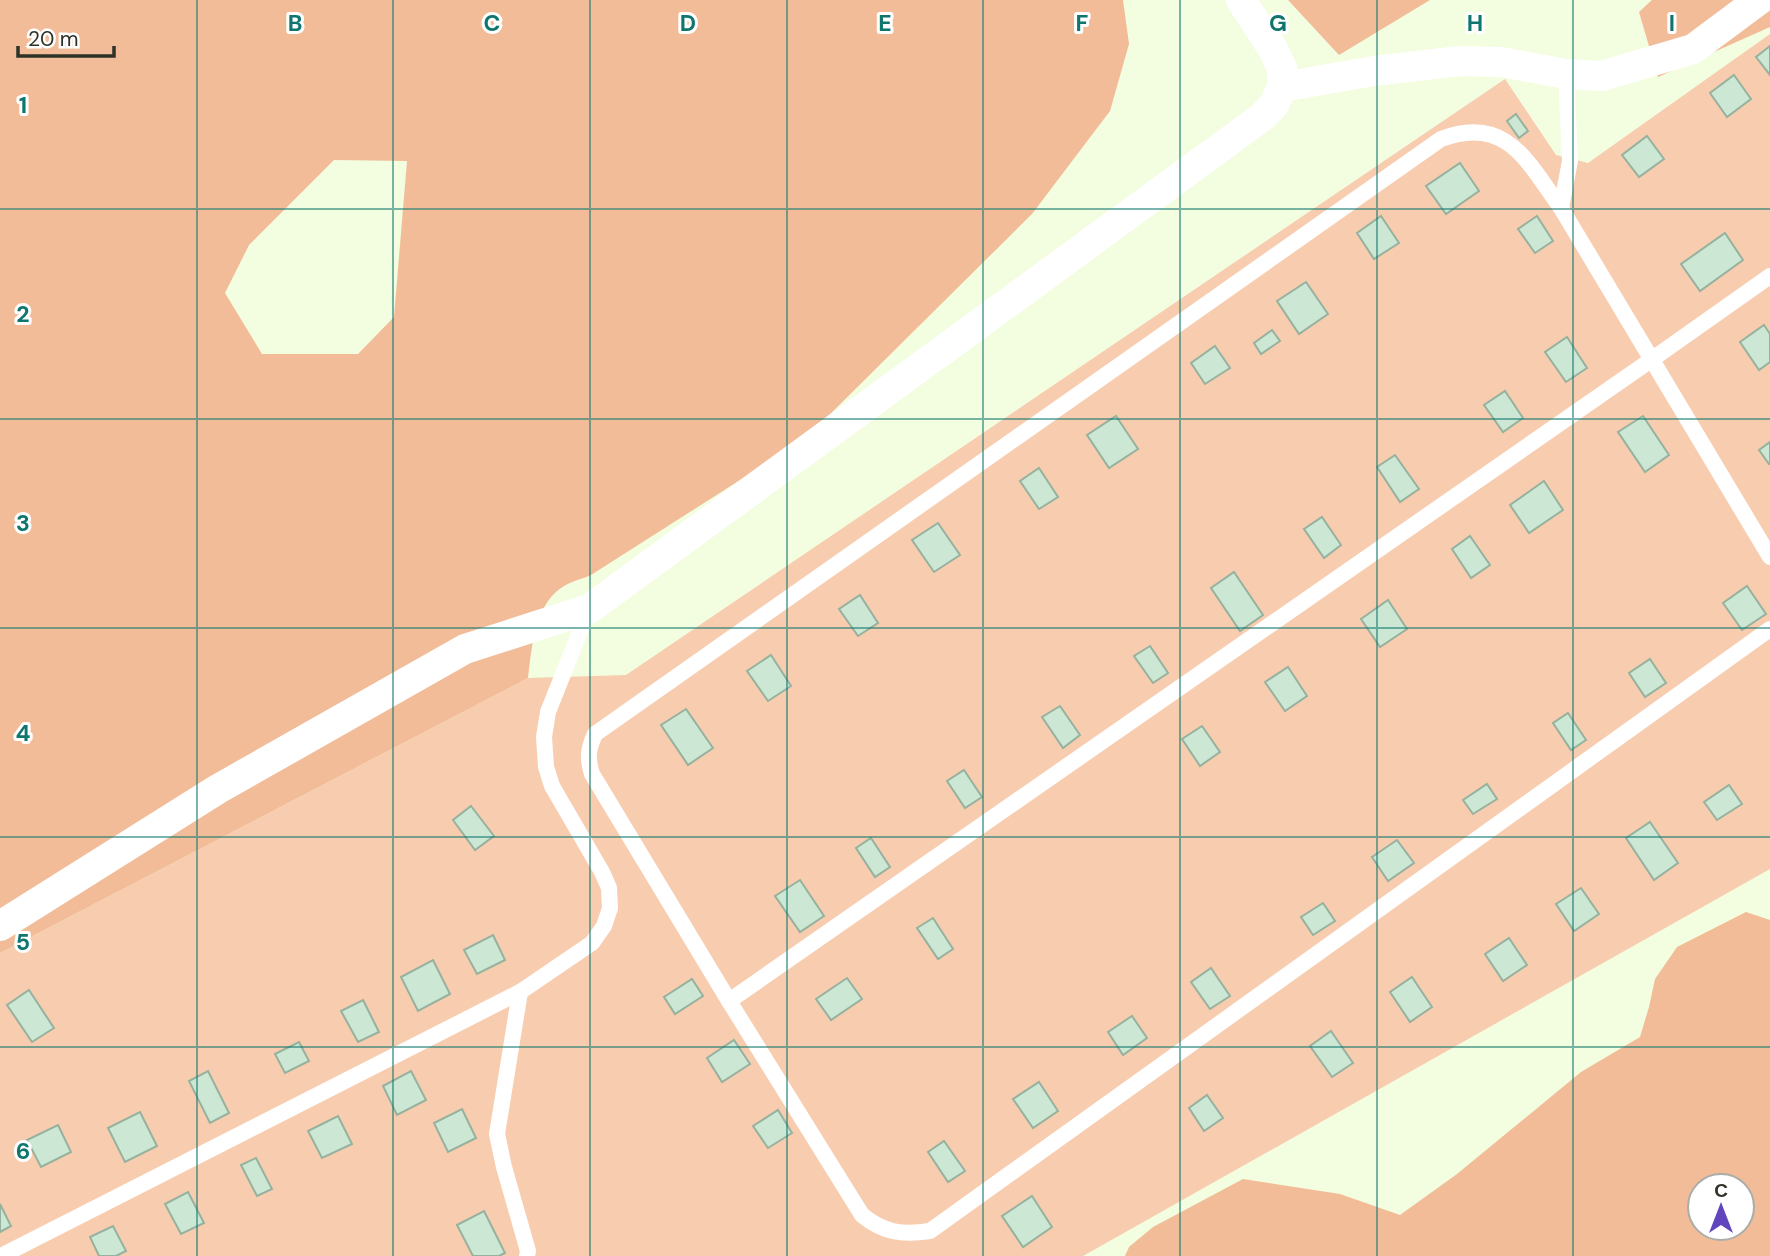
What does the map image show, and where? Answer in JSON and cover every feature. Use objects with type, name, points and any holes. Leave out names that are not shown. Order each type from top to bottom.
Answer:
[{"type":"street","points":[[0,926],[218,789],[465,649],[589,608],[1262,117],[1274,105],[1282,87],[1282,68],[1273,49],[1241,0]]},
{"type":"street","points":[[1282,87],[1374,71],[1459,61],[1501,62],[1566,74],[1602,76],[1693,49],[1759,0]]},
{"type":"lane","points":[[1562,208],[1570,161],[1566,74]]},
{"type":"lane","points":[[1770,557],[1562,208],[1521,153],[1504,139],[1481,131],[1459,132],[1441,139],[595,734],[589,748],[588,761],[592,774],[862,1215],[887,1230],[908,1234],[930,1231],[1770,629]]},
{"type":"lane","points":[[729,1001],[1770,276]]},
{"type":"lane","points":[[1,1256],[520,992],[592,943],[604,926],[610,908],[609,888],[552,786],[546,767],[544,737],[548,712],[589,608]]},
{"type":"lane","points":[[520,992],[497,1134],[528,1251],[527,1256]]},
{"type":"shaded area","points":[[0,0],[1123,0],[1129,44],[1110,111],[1032,214],[806,438],[591,575],[564,586],[552,596],[536,628],[528,678],[0,953]],"holes":[[[334,160],[407,161],[394,317],[358,354],[262,354],[225,293],[249,245]]]},
{"type":"shaded area","points":[[1288,0],[1430,0],[1339,55]]},
{"type":"shaded area","points":[[1652,0],[1770,0],[1770,27],[1658,77],[1639,12]]},
{"type":"shaded area","points":[[1770,34],[1770,869],[1083,1256],[0,1256],[0,953],[528,678],[626,675],[1505,79],[1556,155],[1588,163]]},
{"type":"shaded area","points":[[1746,912],[1770,920],[1770,1256],[1125,1256],[1129,1247],[1153,1227],[1243,1179],[1340,1194],[1400,1215],[1457,1174],[1581,1072],[1640,1037],[1655,979],[1677,947]]},
{"type":"building","points":[[1770,46],[1770,75],[1756,57]]},
{"type":"building","points":[[1734,75],[1751,99],[1727,117],[1710,93]]},
{"type":"building","points":[[1516,114],[1528,131],[1519,138],[1507,121]]},
{"type":"building","points":[[1647,136],[1664,159],[1639,177],[1622,155]]},
{"type":"building","points":[[1460,163],[1479,191],[1446,214],[1426,186]]},
{"type":"building","points":[[1381,216],[1399,243],[1374,259],[1357,233]]},
{"type":"building","points":[[1537,216],[1553,241],[1535,253],[1518,229]]},
{"type":"building","points":[[1725,233],[1743,260],[1700,291],[1681,264]]},
{"type":"building","points":[[1306,282],[1328,314],[1299,334],[1277,301]]},
{"type":"building","points":[[1764,325],[1770,334],[1770,362],[1759,370],[1740,342]]},
{"type":"building","points":[[1272,330],[1280,341],[1261,354],[1254,343]]},
{"type":"building","points":[[1567,337],[1587,368],[1566,382],[1545,352]]},
{"type":"building","points":[[1215,346],[1230,368],[1205,384],[1191,363]]},
{"type":"building","points":[[1505,391],[1523,418],[1503,432],[1484,405]]},
{"type":"building","points":[[1116,416],[1138,449],[1109,468],[1087,435]]},
{"type":"building","points":[[1643,416],[1669,455],[1645,472],[1618,432]]},
{"type":"building","points":[[1770,442],[1770,464],[1769,464],[1759,450]]},
{"type":"building","points":[[1395,455],[1419,489],[1400,502],[1377,467]]},
{"type":"building","points":[[1039,468],[1058,497],[1039,509],[1020,481]]},
{"type":"building","points":[[1544,481],[1563,510],[1529,533],[1510,505]]},
{"type":"building","points":[[1322,517],[1341,545],[1324,558],[1304,529]]},
{"type":"building","points":[[938,523],[960,555],[934,572],[912,540]]},
{"type":"building","points":[[1470,536],[1490,565],[1471,578],[1452,549]]},
{"type":"building","points":[[1234,572],[1263,615],[1240,631],[1211,588]]},
{"type":"building","points":[[1747,586],[1766,614],[1742,630],[1723,603]]},
{"type":"building","points":[[860,595],[878,623],[858,636],[839,609]]},
{"type":"building","points":[[1388,600],[1407,629],[1380,647],[1361,619]]},
{"type":"building","points":[[1150,646],[1168,673],[1153,683],[1134,656]]},
{"type":"building","points":[[771,655],[791,686],[768,701],[747,671]]},
{"type":"building","points":[[1650,659],[1666,683],[1645,697],[1629,673]]},
{"type":"building","points":[[1288,667],[1307,696],[1285,711],[1265,682]]},
{"type":"building","points":[[1060,706],[1080,735],[1063,748],[1042,717]]},
{"type":"building","points":[[686,709],[713,748],[688,765],[661,725]]},
{"type":"building","points":[[1568,713],[1586,740],[1571,750],[1553,723]]},
{"type":"building","points":[[1202,726],[1220,752],[1200,766],[1182,739]]},
{"type":"building","points":[[964,770],[982,797],[965,808],[947,781]]},
{"type":"building","points":[[1487,784],[1497,799],[1473,814],[1463,800]]},
{"type":"building","points":[[1729,785],[1742,804],[1717,820],[1704,802]]},
{"type":"building","points":[[471,806],[494,836],[475,850],[453,820]]},
{"type":"building","points":[[1650,822],[1678,863],[1654,880],[1626,838]]},
{"type":"building","points":[[871,838],[890,867],[875,877],[856,848]]},
{"type":"building","points":[[1397,840],[1414,863],[1388,881],[1372,857]]},
{"type":"building","points":[[800,880],[824,916],[800,932],[775,896]]},
{"type":"building","points":[[1581,888],[1599,914],[1574,931],[1556,904]]},
{"type":"building","points":[[1323,903],[1335,921],[1313,935],[1301,917]]},
{"type":"building","points":[[933,918],[953,949],[938,959],[917,928]]},
{"type":"building","points":[[493,935],[505,960],[477,974],[464,950]]},
{"type":"building","points":[[1509,938],[1527,965],[1503,981],[1485,954]]},
{"type":"building","points":[[433,960],[450,994],[418,1011],[401,977]]},
{"type":"building","points":[[1211,968],[1230,996],[1210,1009],[1191,982]]},
{"type":"building","points":[[1412,977],[1432,1007],[1410,1022],[1390,992]]},
{"type":"building","points":[[847,978],[862,999],[831,1020],[816,999]]},
{"type":"building","points":[[692,979],[703,996],[675,1014],[664,997]]},
{"type":"building","points":[[29,990],[54,1028],[32,1042],[7,1005]]},
{"type":"building","points":[[363,1000],[379,1032],[358,1042],[341,1011]]},
{"type":"building","points":[[1132,1016],[1147,1038],[1123,1055],[1108,1032]]},
{"type":"building","points":[[1331,1031],[1353,1063],[1332,1077],[1310,1046]]},
{"type":"building","points":[[734,1040],[750,1064],[722,1082],[707,1058]]},
{"type":"building","points":[[299,1042],[309,1061],[285,1073],[275,1054]]},
{"type":"building","points":[[208,1071],[229,1113],[210,1123],[189,1081]]},
{"type":"building","points":[[411,1071],[426,1100],[397,1115],[383,1086]]},
{"type":"building","points":[[1039,1082],[1058,1111],[1033,1128],[1013,1099]]},
{"type":"building","points":[[1207,1095],[1223,1118],[1204,1131],[1189,1108]]},
{"type":"building","points":[[462,1109],[476,1138],[448,1152],[434,1123]]},
{"type":"building","points":[[778,1110],[792,1133],[768,1148],[753,1126]]},
{"type":"building","points":[[140,1112],[157,1146],[125,1162],[108,1128]]},
{"type":"building","points":[[338,1116],[352,1144],[322,1158],[308,1131]]},
{"type":"building","points":[[58,1125],[71,1152],[41,1167],[27,1140]]},
{"type":"building","points":[[944,1141],[965,1171],[948,1182],[928,1152]]},
{"type":"building","points":[[256,1158],[272,1189],[257,1196],[241,1165]]},
{"type":"building","points":[[188,1192],[204,1223],[181,1234],[165,1204]]},
{"type":"building","points":[[1032,1196],[1052,1227],[1023,1247],[1002,1216]]},
{"type":"building","points":[[0,1204],[11,1226],[0,1232]]},
{"type":"building","points":[[484,1211],[505,1253],[499,1256],[473,1256],[457,1225]]},
{"type":"building","points":[[113,1226],[126,1251],[116,1256],[99,1256],[90,1237]]}]
